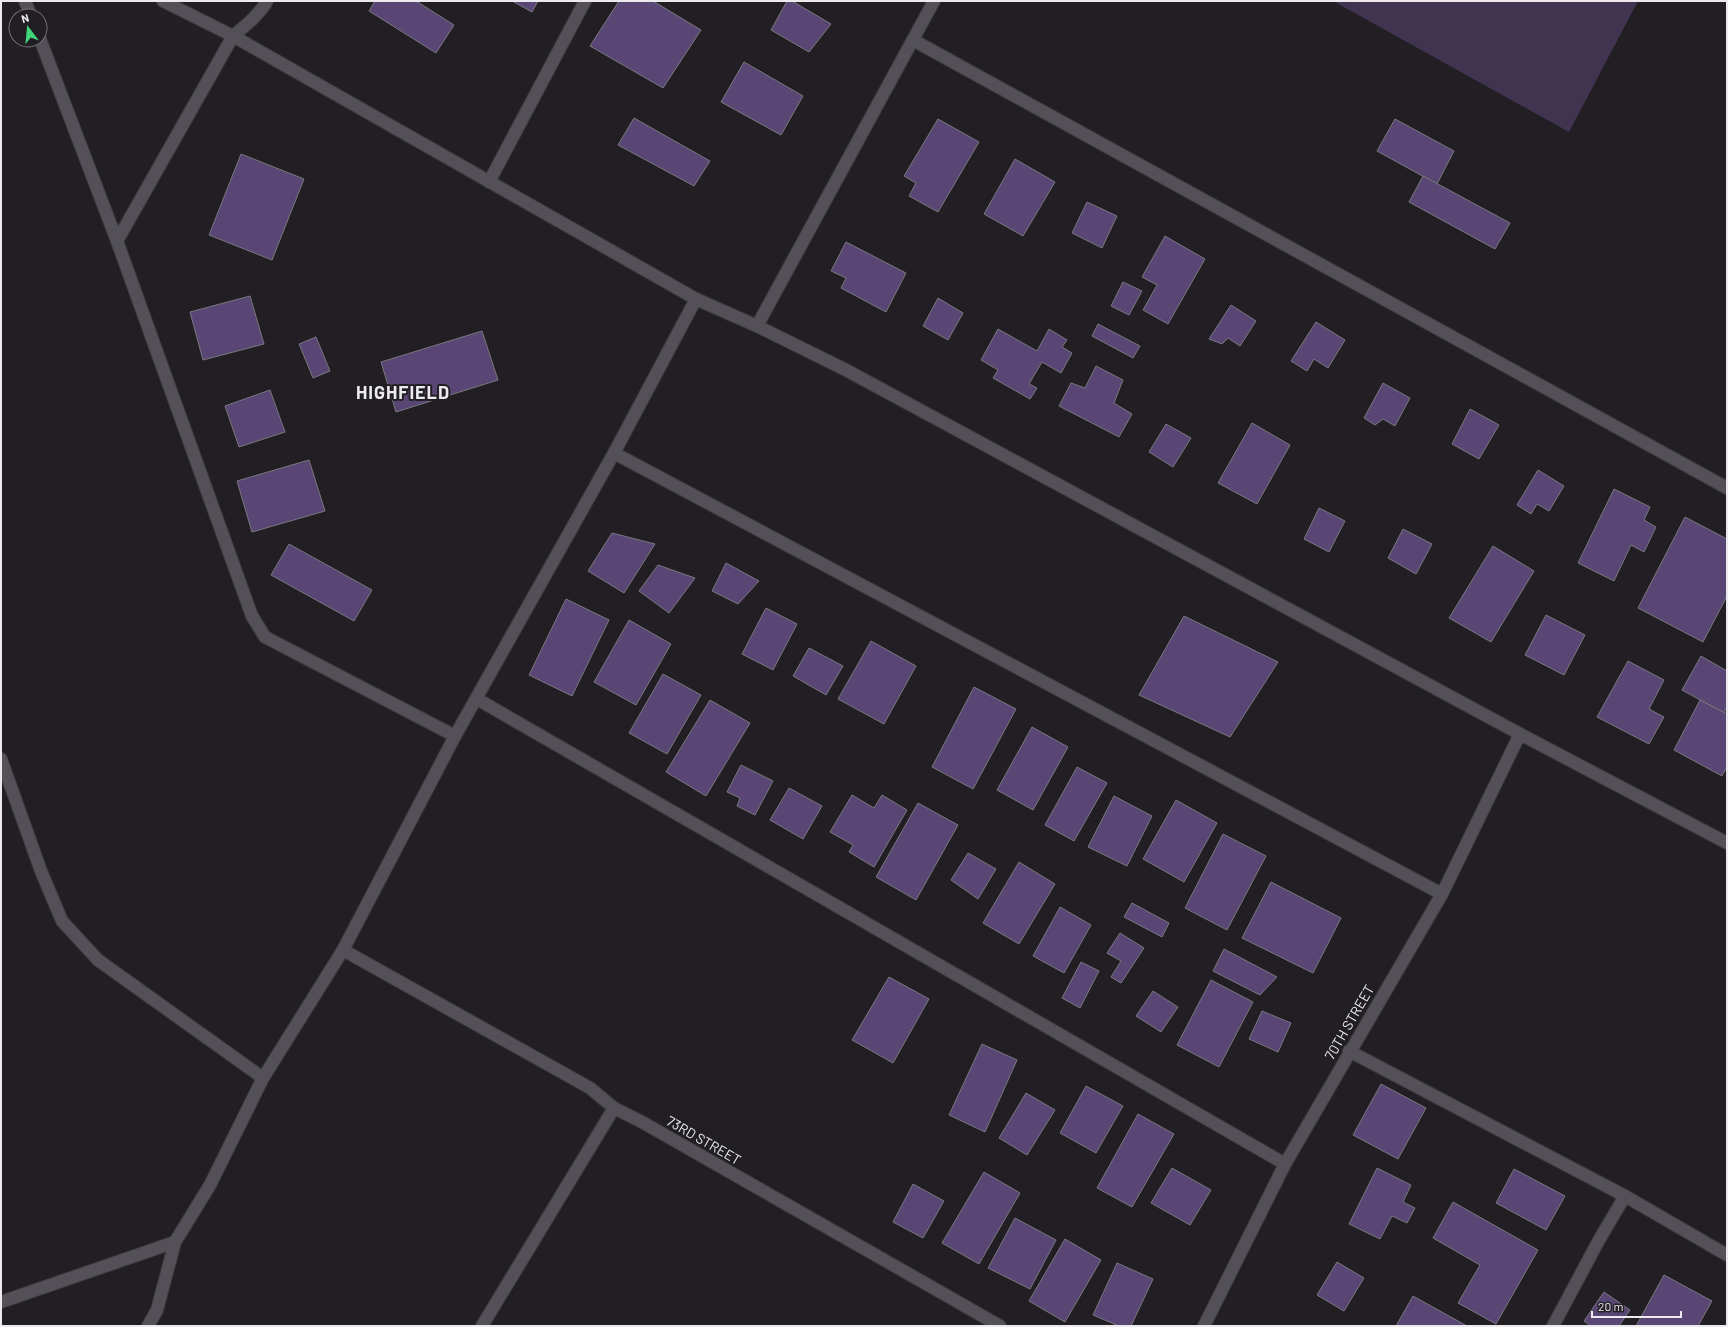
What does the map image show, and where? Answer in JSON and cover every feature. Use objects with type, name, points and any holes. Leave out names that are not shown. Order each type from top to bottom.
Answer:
[{"type":"street","points":[[163,1],[233,36],[696,299],[757,326],[853,373],[1520,734],[1727,843]]},
{"type":"street","points":[[117,241],[233,36],[248,24],[264,7],[267,1]]},
{"type":"street","points":[[489,182],[585,1]]},
{"type":"street","points":[[757,326],[934,1]]},
{"type":"street","points":[[913,40],[1727,488]]},
{"type":"street","points":[[43,48],[117,241],[252,616],[265,637],[455,736]]},
{"type":"street","points":[[148,1326],[157,1310],[175,1242],[210,1184],[263,1078],[343,950],[455,736],[614,453],[696,299]]},
{"type":"street","points":[[614,453],[1442,894]]},
{"type":"street","points":[[477,699],[1285,1164]]},
{"type":"street","name":"70TH STREET","points":[[1204,1326],[1285,1164],[1349,1051],[1442,894],[1520,734]]},
{"type":"street","points":[[1,759],[41,872],[62,921],[98,960],[263,1078]]},
{"type":"street","name":"73RD STREET","points":[[343,950],[590,1088],[614,1108],[642,1122],[1000,1326]]},
{"type":"street","points":[[1349,1051],[1624,1196],[1727,1255]]},
{"type":"street","points":[[482,1326],[614,1108]]},
{"type":"street","points":[[1553,1326],[1624,1196]]},
{"type":"street","points":[[1,1302],[175,1242]]},
{"type":"shaded area","points":[[1333,1],[1638,1],[1569,132]]},
{"type":"building","points":[[375,1],[416,1],[454,25],[436,53],[369,11]]},
{"type":"building","points":[[512,1],[538,1],[532,12]]},
{"type":"building","points":[[619,1],[653,1],[701,30],[663,88],[590,46]]},
{"type":"building","points":[[787,1],[792,1],[831,24],[809,52],[771,30]]},
{"type":"building","points":[[744,62],[803,96],[781,135],[721,102]]},
{"type":"building","points":[[634,118],[710,161],[694,186],[618,145]]},
{"type":"building","points":[[938,119],[979,142],[938,212],[909,196],[916,183],[904,176]]},
{"type":"building","points":[[1395,119],[1454,151],[1437,184],[1377,151]]},
{"type":"building","points":[[241,154],[304,179],[272,260],[209,235]]},
{"type":"building","points":[[1015,159],[1055,182],[1023,236],[984,214]]},
{"type":"building","points":[[1423,176],[1510,223],[1495,249],[1409,202]]},
{"type":"building","points":[[1087,202],[1117,216],[1102,248],[1072,233]]},
{"type":"building","points":[[1165,236],[1205,259],[1168,324],[1143,310],[1157,285],[1142,277]]},
{"type":"building","points":[[846,242],[906,273],[886,312],[841,288],[846,278],[831,271]]},
{"type":"building","points":[[1123,282],[1142,291],[1129,315],[1111,306]]},
{"type":"building","points":[[250,296],[264,344],[203,360],[190,312]]},
{"type":"building","points":[[938,298],[963,313],[948,340],[923,326]]},
{"type":"building","points":[[1231,305],[1256,321],[1240,346],[1228,338],[1222,344],[1209,339]]},
{"type":"building","points":[[1316,322],[1345,340],[1328,368],[1314,359],[1307,371],[1291,361]]},
{"type":"building","points":[[1098,324],[1140,346],[1133,358],[1092,336]]},
{"type":"building","points":[[998,329],[1037,351],[1049,329],[1067,340],[1062,347],[1072,353],[1061,373],[1042,362],[1029,384],[1037,388],[1030,399],[993,378],[998,370],[981,360]]},
{"type":"building","points":[[482,331],[498,380],[396,412],[381,362]]},
{"type":"building","points":[[316,337],[330,371],[313,378],[299,344]]},
{"type":"building","points":[[1096,366],[1123,380],[1114,403],[1132,414],[1119,437],[1059,406],[1071,383],[1085,388]]},
{"type":"building","points":[[1383,383],[1410,398],[1395,426],[1383,419],[1375,425],[1364,418]]},
{"type":"building","points":[[270,390],[285,432],[239,447],[225,406]]},
{"type":"building","points":[[1470,409],[1499,425],[1479,459],[1452,444]]},
{"type":"building","points":[[1252,423],[1290,445],[1257,504],[1218,483]]},
{"type":"building","points":[[1166,424],[1191,438],[1173,467],[1149,452]]},
{"type":"building","points":[[309,460],[325,511],[252,532],[237,481]]},
{"type":"building","points":[[1538,470],[1564,486],[1549,511],[1537,504],[1531,514],[1517,505]]},
{"type":"building","points":[[1614,489],[1650,507],[1644,520],[1656,527],[1644,552],[1631,545],[1614,581],[1578,563]]},
{"type":"building","points":[[1319,508],[1345,521],[1329,552],[1304,539]]},
{"type":"building","points":[[1685,517],[1727,539],[1727,596],[1703,642],[1638,608]]},
{"type":"building","points":[[1403,529],[1432,544],[1416,574],[1388,558]]},
{"type":"building","points":[[612,533],[655,544],[624,593],[588,571]]},
{"type":"building","points":[[289,544],[372,590],[354,621],[271,575]]},
{"type":"building","points":[[1493,546],[1534,571],[1491,642],[1449,618]]},
{"type":"building","points":[[726,563],[759,581],[738,604],[712,591]]},
{"type":"building","points":[[658,565],[695,578],[669,613],[639,591]]},
{"type":"building","points":[[566,599],[609,620],[572,696],[529,675]]},
{"type":"building","points":[[766,608],[797,624],[773,670],[742,654]]},
{"type":"building","points":[[1546,615],[1585,635],[1564,675],[1525,655]]},
{"type":"building","points":[[1184,616],[1278,662],[1230,737],[1139,695]]},
{"type":"building","points":[[629,620],[671,644],[636,705],[594,682]]},
{"type":"building","points":[[871,641],[916,666],[884,724],[838,699]]},
{"type":"building","points":[[809,648],[843,666],[826,695],[793,676]]},
{"type":"building","points":[[1701,656],[1727,671],[1727,706],[1724,713],[1682,690]]},
{"type":"building","points":[[1628,661],[1664,680],[1649,709],[1664,717],[1649,744],[1597,717]]},
{"type":"building","points":[[663,674],[701,695],[667,754],[629,733]]},
{"type":"building","points":[[974,687],[1016,709],[973,789],[932,767]]},
{"type":"building","points":[[710,700],[750,723],[706,796],[666,772]]},
{"type":"building","points":[[1700,700],[1727,714],[1727,767],[1722,776],[1674,750]]},
{"type":"building","points":[[1032,727],[1068,747],[1033,810],[997,790]]},
{"type":"building","points":[[741,765],[773,781],[755,815],[737,806],[740,798],[727,792]]},
{"type":"building","points":[[1077,767],[1107,783],[1074,841],[1045,825]]},
{"type":"building","points":[[789,788],[822,806],[803,839],[770,820]]},
{"type":"building","points":[[852,795],[874,808],[882,795],[907,810],[874,867],[849,852],[853,845],[830,832]]},
{"type":"building","points":[[1114,796],[1152,816],[1127,866],[1088,847]]},
{"type":"building","points":[[1176,800],[1217,823],[1184,882],[1143,859]]},
{"type":"building","points":[[918,803],[958,825],[916,900],[876,877]]},
{"type":"building","points":[[1223,834],[1266,856],[1227,930],[1185,908]]},
{"type":"building","points":[[968,853],[996,869],[978,899],[951,880]]},
{"type":"building","points":[[1019,862],[1055,884],[1019,944],[983,923]]},
{"type":"building","points":[[1271,882],[1341,918],[1313,973],[1242,938]]},
{"type":"building","points":[[1132,903],[1169,923],[1162,937],[1124,917]]},
{"type":"building","points":[[1060,907],[1091,925],[1064,973],[1033,956]]},
{"type":"building","points":[[1120,933],[1144,948],[1121,983],[1111,977],[1121,961],[1107,953]]},
{"type":"building","points":[[1224,949],[1277,977],[1260,995],[1213,971]]},
{"type":"building","points":[[1081,962],[1099,971],[1080,1008],[1062,998]]},
{"type":"building","points":[[889,977],[929,999],[893,1063],[852,1040]]},
{"type":"building","points":[[1211,980],[1253,1002],[1219,1067],[1177,1045]]},
{"type":"building","points":[[1153,991],[1178,1007],[1161,1032],[1136,1016]]},
{"type":"building","points":[[1262,1011],[1291,1023],[1278,1052],[1249,1039]]},
{"type":"building","points":[[982,1044],[1017,1060],[985,1132],[949,1115]]},
{"type":"building","points":[[1381,1084],[1426,1108],[1398,1159],[1353,1135]]},
{"type":"building","points":[[1086,1086],[1123,1106],[1096,1153],[1060,1133]]},
{"type":"building","points":[[1026,1093],[1055,1110],[1027,1155],[999,1138]]},
{"type":"building","points":[[1138,1114],[1174,1134],[1132,1207],[1097,1188]]},
{"type":"building","points":[[1172,1168],[1211,1190],[1190,1225],[1151,1203]]},
{"type":"building","points":[[1377,1168],[1411,1185],[1403,1202],[1415,1208],[1407,1223],[1392,1216],[1380,1239],[1349,1224]]},
{"type":"building","points":[[1514,1169],[1565,1196],[1546,1230],[1496,1203]]},
{"type":"building","points":[[984,1172],[1020,1193],[979,1264],[942,1243]]},
{"type":"building","points":[[913,1184],[944,1201],[923,1238],[893,1222]]},
{"type":"building","points":[[1453,1202],[1538,1250],[1496,1324],[1458,1303],[1480,1265],[1433,1238]]},
{"type":"building","points":[[1015,1218],[1056,1240],[1030,1289],[988,1268]]},
{"type":"building","points":[[1065,1239],[1101,1260],[1065,1322],[1029,1301]]},
{"type":"building","points":[[1337,1262],[1364,1278],[1344,1311],[1317,1295]]},
{"type":"building","points":[[1117,1263],[1153,1279],[1131,1326],[1119,1326],[1093,1315]]},
{"type":"building","points":[[1664,1275],[1712,1301],[1698,1326],[1636,1326]]},
{"type":"building","points":[[1604,1292],[1630,1310],[1619,1326],[1591,1326],[1584,1321]]},
{"type":"building","points":[[1413,1296],[1467,1326],[1396,1326]]},
{"type":"district","name":"HIGHFIELD","points":[[403,392]]}]
